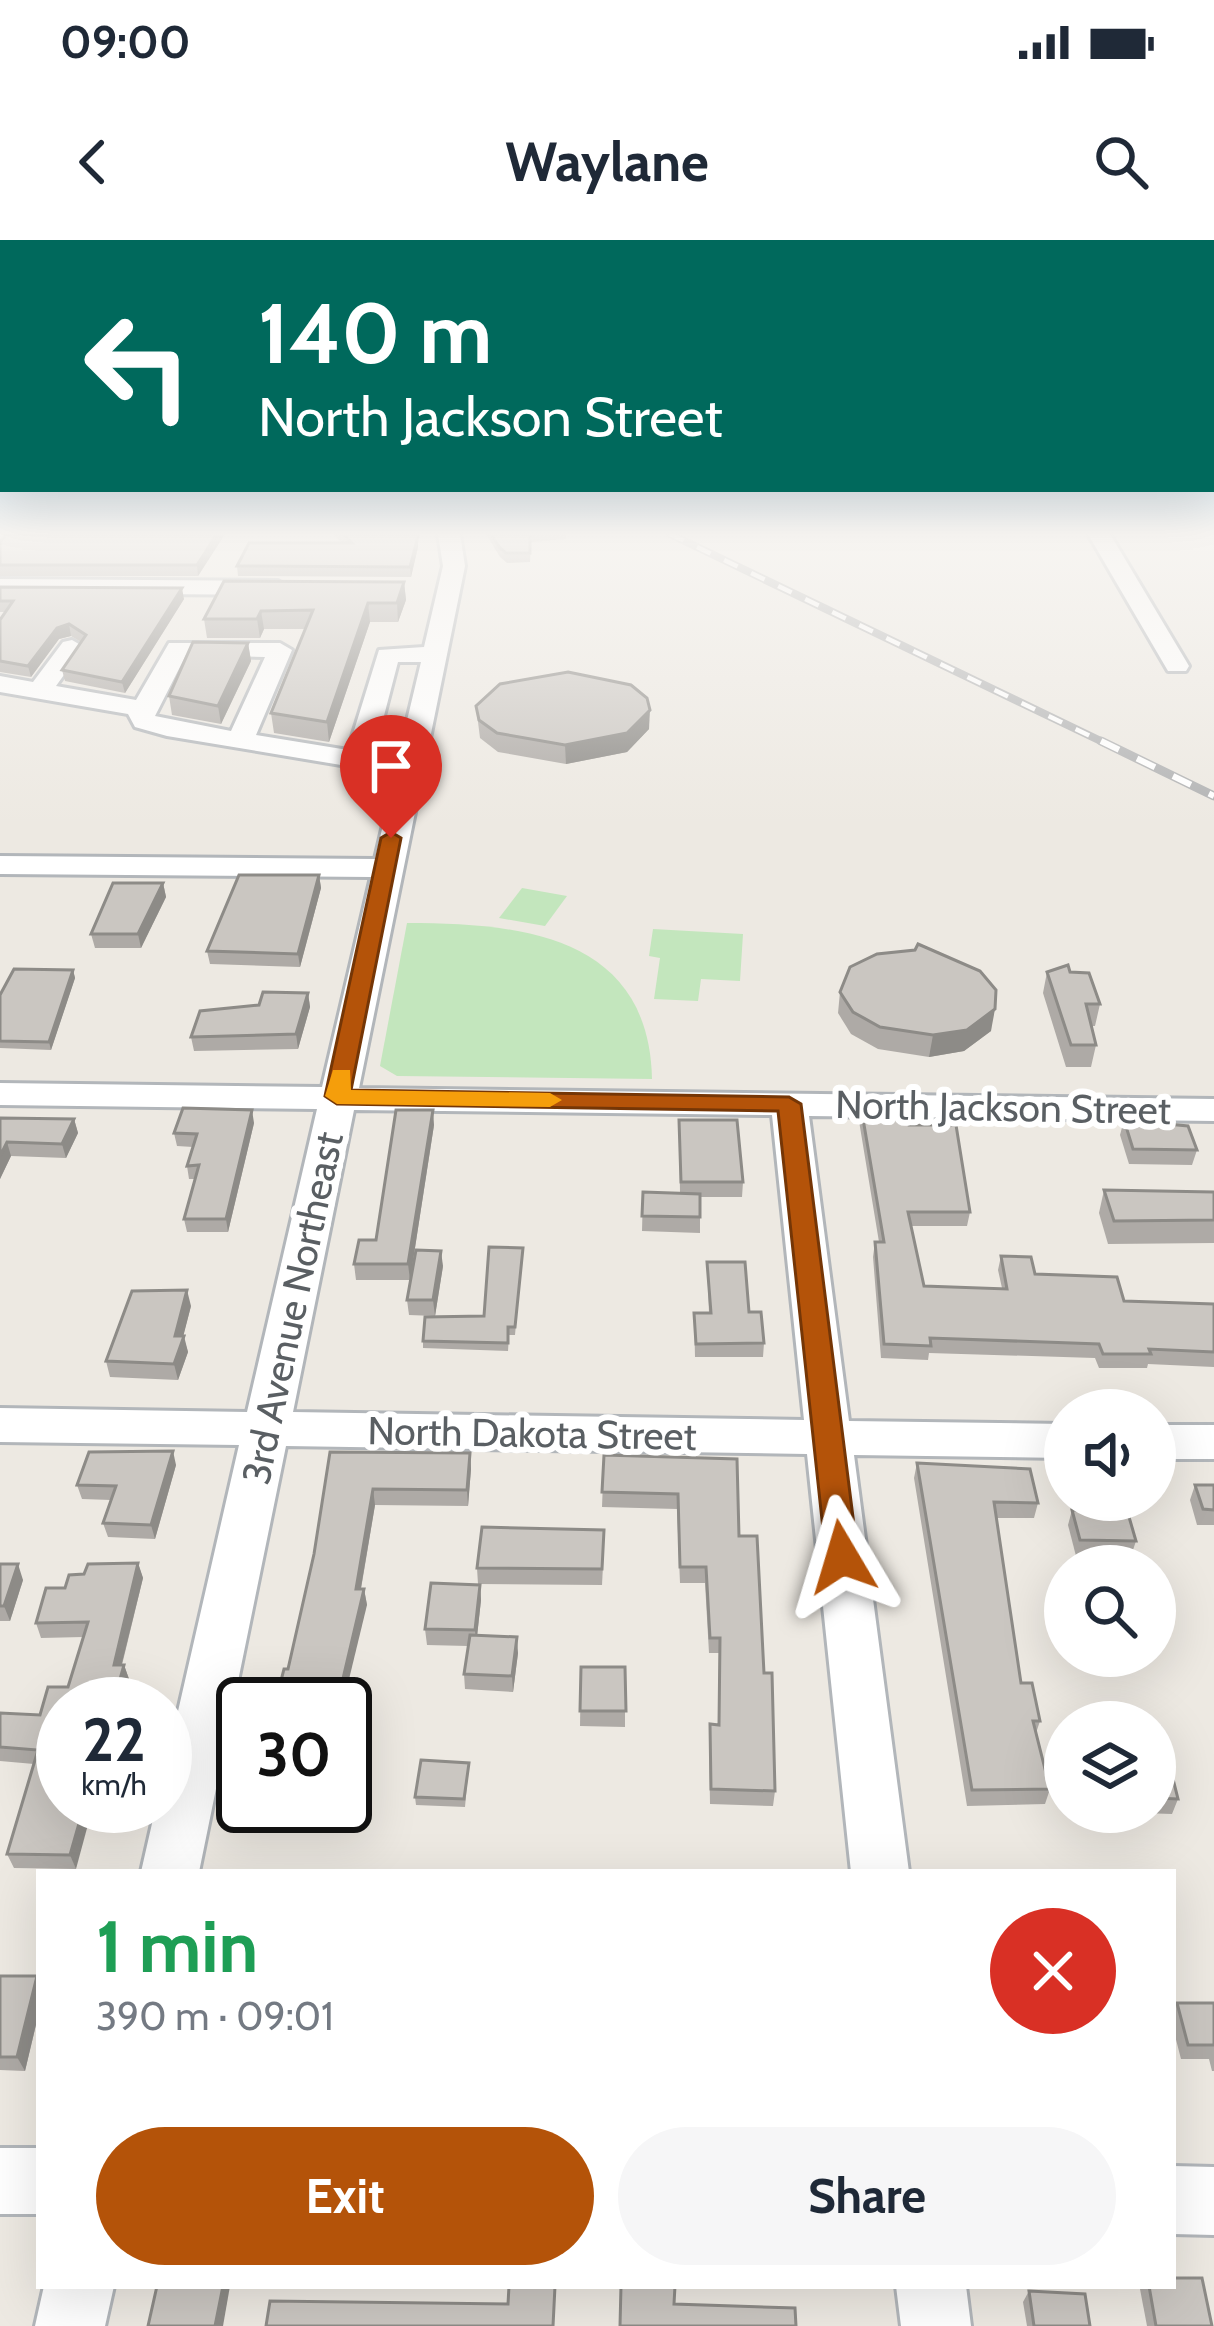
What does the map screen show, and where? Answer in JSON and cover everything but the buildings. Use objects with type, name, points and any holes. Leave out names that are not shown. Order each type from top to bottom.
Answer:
[{"type":"street","name":"3rd Avenue Northeast","points":[[171,1869],[433,631]]},
{"type":"street","points":[[1157,631],[1177,666]]},
{"type":"street","points":[[40,690],[72,647]]},
{"type":"street","points":[[240,740],[280,650],[178,648],[143,709],[144,722],[240,740],[406,768]]},
{"type":"street","points":[[358,760],[388,655],[432,654]]},
{"type":"street","points":[[0,684],[143,709]]},
{"type":"street","points":[[0,896],[9,865],[385,868]]},
{"type":"street","name":"North Jackson Street","points":[[0,1094],[1214,1109]]},
{"type":"street","points":[[789,1104],[880,1869]]},
{"type":"street","name":"North Dakota Street","points":[[0,1425],[1044,1441]]},
{"type":"street","points":[[1176,1442],[1214,1442]]},
{"type":"street","points":[[0,2181],[36,2181]]},
{"type":"street","points":[[1176,2200],[1214,2201]]},
{"type":"street","points":[[70,2326],[78,2289]]},
{"type":"street","points":[[931,2289],[936,2326]]},
{"type":"green space","points":[[522,888],[567,896],[545,926],[499,918]]},
{"type":"green space","points":[[407,923],[493,927],[534,935],[571,947],[603,967],[629,994],[645,1031],[652,1079],[397,1076],[380,1066]]},
{"type":"green space","points":[[653,929],[743,934],[740,981],[701,979],[698,1001],[654,999],[660,958],[649,956]]},
{"type":"railway","points":[[873,631],[1107,744]]},
{"type":"railway","points":[[1101,741],[1214,796]]},
{"type":"slow traffic","points":[[342,1075],[337,1096],[550,1100]]},
{"type":"route","points":[[391,838],[337,1096],[789,1104],[842,1557]]}]
